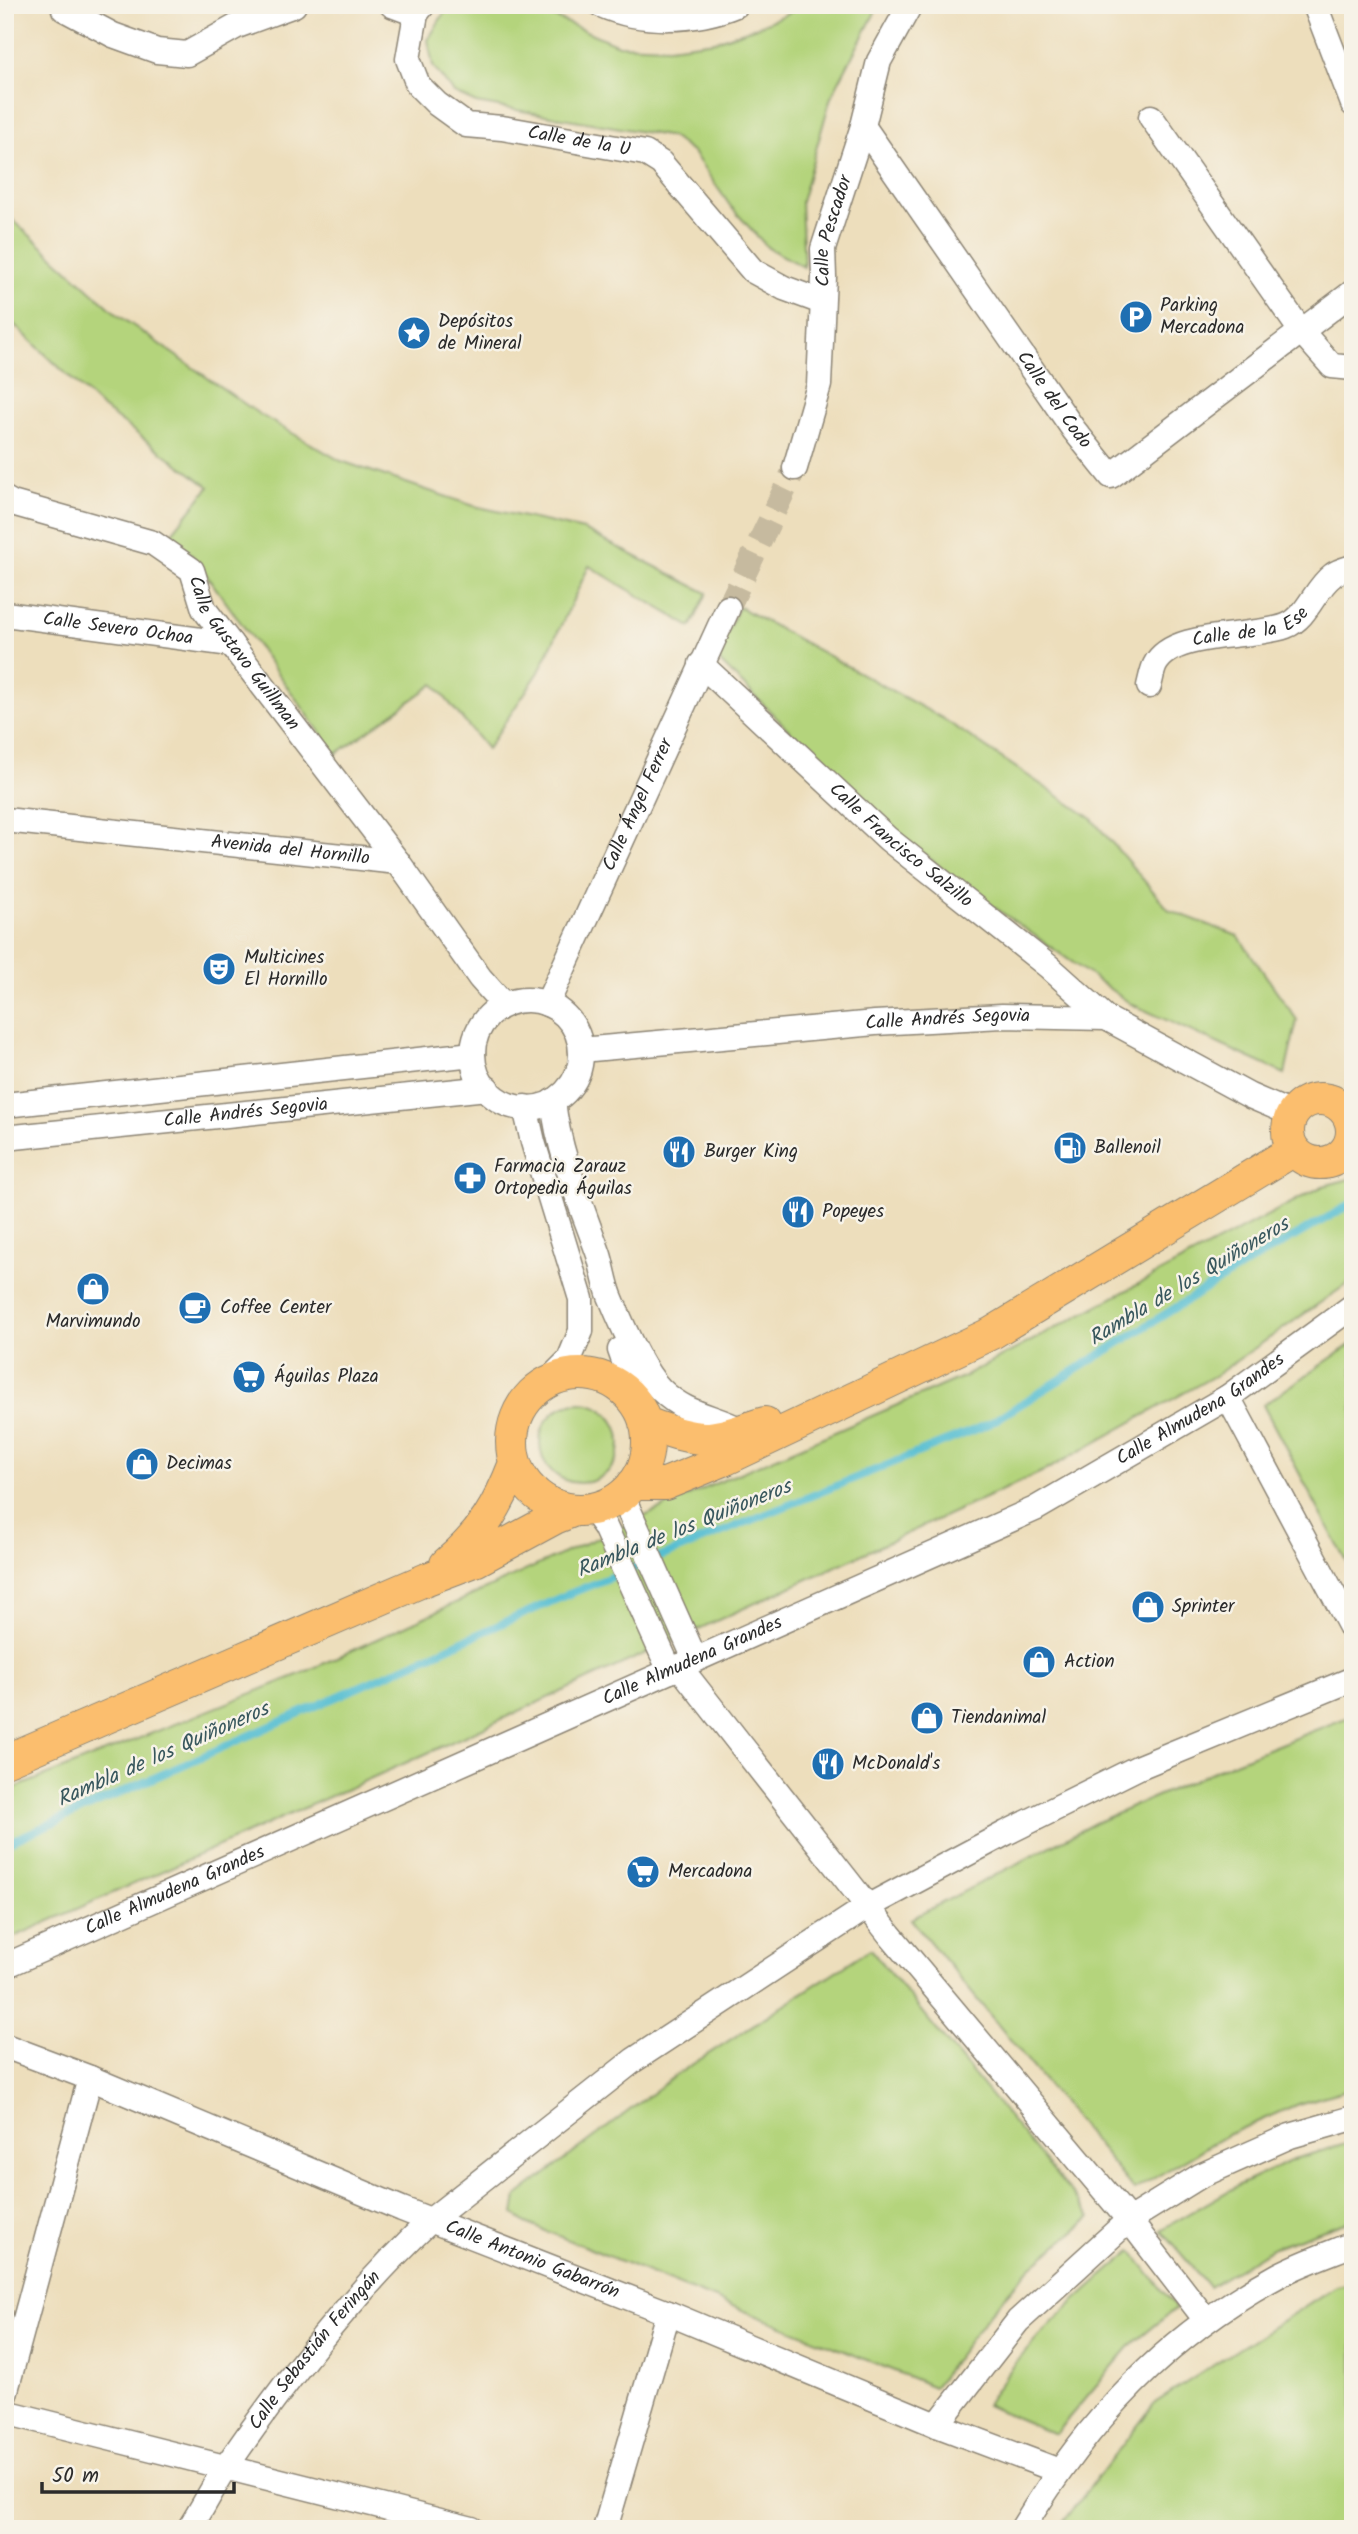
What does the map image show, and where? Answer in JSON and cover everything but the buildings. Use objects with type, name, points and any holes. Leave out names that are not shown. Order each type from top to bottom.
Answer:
[{"type":"main road","points":[[1321,1098],[1338,1104],[1351,1115],[1351,1138],[1345,1152],[1339,1157],[1317,1163],[1302,1158],[1294,1150],[1287,1131],[1292,1114],[1304,1103],[1321,1098]]},
{"type":"main road","points":[[628,1489],[665,1484],[749,1449],[992,1333],[1294,1150]]},
{"type":"main road","points":[[583,1509],[555,1505],[538,1495],[523,1480],[515,1463],[511,1443],[517,1413],[531,1394],[548,1381],[572,1374],[595,1376],[616,1385],[641,1414],[690,1437],[706,1438],[864,1393]]},
{"type":"main road","points":[[5,1761],[427,1579],[477,1560],[555,1518],[608,1504],[628,1489],[644,1465],[647,1452],[641,1414]]},
{"type":"main road","points":[[427,1579],[469,1545],[491,1517],[515,1463]]},
{"type":"street","points":[[64,9],[113,35],[157,51],[187,54],[237,26],[294,5]]},
{"type":"street","points":[[392,5],[420,10]]},
{"type":"street","points":[[601,5],[619,13],[673,19],[736,5]]},
{"type":"street","name":"Calle Pescador","points":[[795,468],[819,385],[823,248],[863,126],[878,61],[910,5]]},
{"type":"street","points":[[1315,5],[1353,104]]},
{"type":"street","name":"Calle de la U","points":[[420,10],[408,59],[418,85],[437,104],[466,125],[516,130],[645,153],[661,163],[753,271],[784,288],[822,302]]},
{"type":"street","points":[[1150,117],[1301,331],[1332,366],[1353,368]]},
{"type":"street","name":"Calle del Codo","points":[[863,126],[1074,430],[1111,476],[1353,292]]},
{"type":"street","name":"Calle Gustavo Guillman","points":[[5,499],[153,542],[192,570],[204,609],[398,862]]},
{"type":"street","name":"Calle de la Ese","points":[[1149,686],[1155,664],[1166,651],[1186,641],[1258,634],[1289,625],[1303,614],[1316,592],[1335,573],[1353,567]]},
{"type":"street","name":"Calle Ángel Ferrer","points":[[547,1004],[728,608]]},
{"type":"street","name":"Calle Severo Ochoa","points":[[5,614],[230,644]]},
{"type":"street","name":"Calle Francisco Salzillo","points":[[701,664],[888,839],[1048,966],[1107,1018]]},
{"type":"street","name":"Avenida del Hornillo","points":[[5,820],[398,862],[480,978],[504,1005]]},
{"type":"street","points":[[523,1000],[547,1004],[568,1018],[576,1032],[581,1050],[580,1066],[574,1081],[553,1101],[536,1107],[505,1102],[487,1088],[477,1073],[473,1054],[476,1037],[483,1022],[504,1005],[523,1000]]},
{"type":"street","name":"Calle Andrés Segovia","points":[[581,1050],[875,1023],[1002,1016],[1107,1018],[1250,1096],[1292,1114]]},
{"type":"street","name":"Calle Andrés Segovia","points":[[5,1105],[473,1054]]},
{"type":"street","name":"Calle Andrés Segovia","points":[[5,1138],[487,1088]]},
{"type":"street","points":[[553,1101],[557,1133],[610,1296],[646,1372],[679,1404],[699,1416],[717,1418],[741,1430]]},
{"type":"street","points":[[525,1107],[533,1142],[581,1299],[581,1331],[569,1360],[548,1381]]},
{"type":"street","points":[[610,1296],[607,1311],[641,1414]]},
{"type":"street","name":"Calle Almudena Grandes","points":[[5,1966],[1035,1509],[1228,1397],[1353,1306]]},
{"type":"street","points":[[1228,1397],[1353,1631]]},
{"type":"street","points":[[628,1489],[681,1665]]},
{"type":"street","points":[[583,1509],[606,1527],[627,1576],[681,1665],[867,1907],[1129,2220],[1206,2320]]},
{"type":"street","name":"Calle Sebastián Feringán","points":[[189,2529],[227,2466],[309,2352],[405,2244],[431,2220],[634,2060],[867,1907],[1006,1833],[1139,1768],[1353,1679]]},
{"type":"street","name":"Calle Antonio Gabarrón","points":[[5,2046],[90,2078],[431,2220],[668,2313],[937,2425],[1059,2471]]},
{"type":"street","points":[[5,2394],[90,2078]]},
{"type":"street","points":[[937,2425],[1018,2320],[1129,2220],[1200,2176],[1290,2136],[1353,2118]]},
{"type":"street","points":[[1022,2529],[1059,2471],[1093,2426],[1150,2365],[1206,2320],[1281,2274],[1353,2244]]},
{"type":"street","points":[[605,2529],[668,2313]]},
{"type":"street","points":[[5,2412],[472,2529]]},
{"type":"green space","points":[[453,5],[526,5],[618,45],[669,47],[715,41],[759,26],[806,5],[879,5],[831,97],[801,202],[804,267],[768,248],[731,207],[694,154],[672,137],[476,103],[454,93],[433,66],[428,40],[444,13]]},
{"type":"green space","points":[[5,213],[118,315],[259,414],[341,461],[474,506],[584,530],[707,593],[691,627],[589,566],[539,672],[487,749],[434,684],[336,754],[191,554],[167,539],[209,487],[100,406],[5,316]]},
{"type":"green space","points":[[739,607],[942,718],[1091,818],[1169,910],[1238,936],[1297,1020],[1285,1074],[1131,1004],[963,885],[876,816],[715,657]]},
{"type":"green space","points":[[1353,1178],[1353,1280],[1216,1375],[1048,1469],[421,1756],[5,1941],[5,1792],[305,1672],[721,1481],[967,1375],[1323,1186]]},
{"type":"green space","points":[[1353,1343],[1353,1574],[1263,1405]]},
{"type":"green space","points":[[580,1403],[595,1406],[608,1415],[617,1428],[620,1443],[617,1458],[608,1471],[595,1480],[580,1483],[565,1480],[552,1471],[543,1458],[540,1443],[543,1428],[552,1415],[565,1406]]},
{"type":"green space","points":[[1353,1715],[1353,2088],[1298,2104],[1227,2135],[1134,2190],[911,1919],[1095,1823],[1230,1764]]},
{"type":"green space","points":[[870,1949],[1091,2217],[1031,2267],[990,2313],[934,2387],[526,2223],[514,2214],[517,2196],[676,2075]]},
{"type":"green space","points":[[1353,2142],[1353,2219],[1274,2247],[1209,2287],[1161,2230],[1237,2186],[1297,2158]]},
{"type":"green space","points":[[1132,2251],[1176,2308],[1129,2347],[1055,2434],[986,2405],[1034,2342],[1091,2286]]},
{"type":"green space","points":[[1353,2283],[1353,2529],[1058,2529],[1155,2403],[1336,2286]]},
{"type":"waterway","name":"Rambla de los Quiñoneros","points":[[5,1844],[564,1596],[989,1424],[1241,1267],[1353,1203]]},
{"type":"tunnel","points":[[728,608],[795,468]]},
{"type":"place","name":"Parking Mercadona","points":[[1136,317]]},
{"type":"place","name":"Depósitos de Mineral","points":[[414,333]]},
{"type":"place","name":"Multicines El Hornillo","points":[[219,969]]},
{"type":"place","name":"Ballenoil","points":[[1070,1148]]},
{"type":"place","name":"Burger King","points":[[679,1152]]},
{"type":"place","name":"Farmacia Zarauz Ortopedia Águilas","points":[[470,1178]]},
{"type":"place","name":"Popeyes","points":[[798,1212]]},
{"type":"place","name":"Marvimundo","points":[[93,1289]]},
{"type":"place","name":"Coffee Center","points":[[195,1308]]},
{"type":"place","name":"Águilas Plaza","points":[[249,1377]]},
{"type":"place","name":"Decimas","points":[[142,1464]]},
{"type":"place","name":"Sprinter","points":[[1148,1607]]},
{"type":"place","name":"Action","points":[[1039,1662]]},
{"type":"place","name":"Tiendanimal","points":[[927,1718]]},
{"type":"place","name":"McDonald's","points":[[828,1764]]},
{"type":"place","name":"Mercadona","points":[[643,1872]]}]
